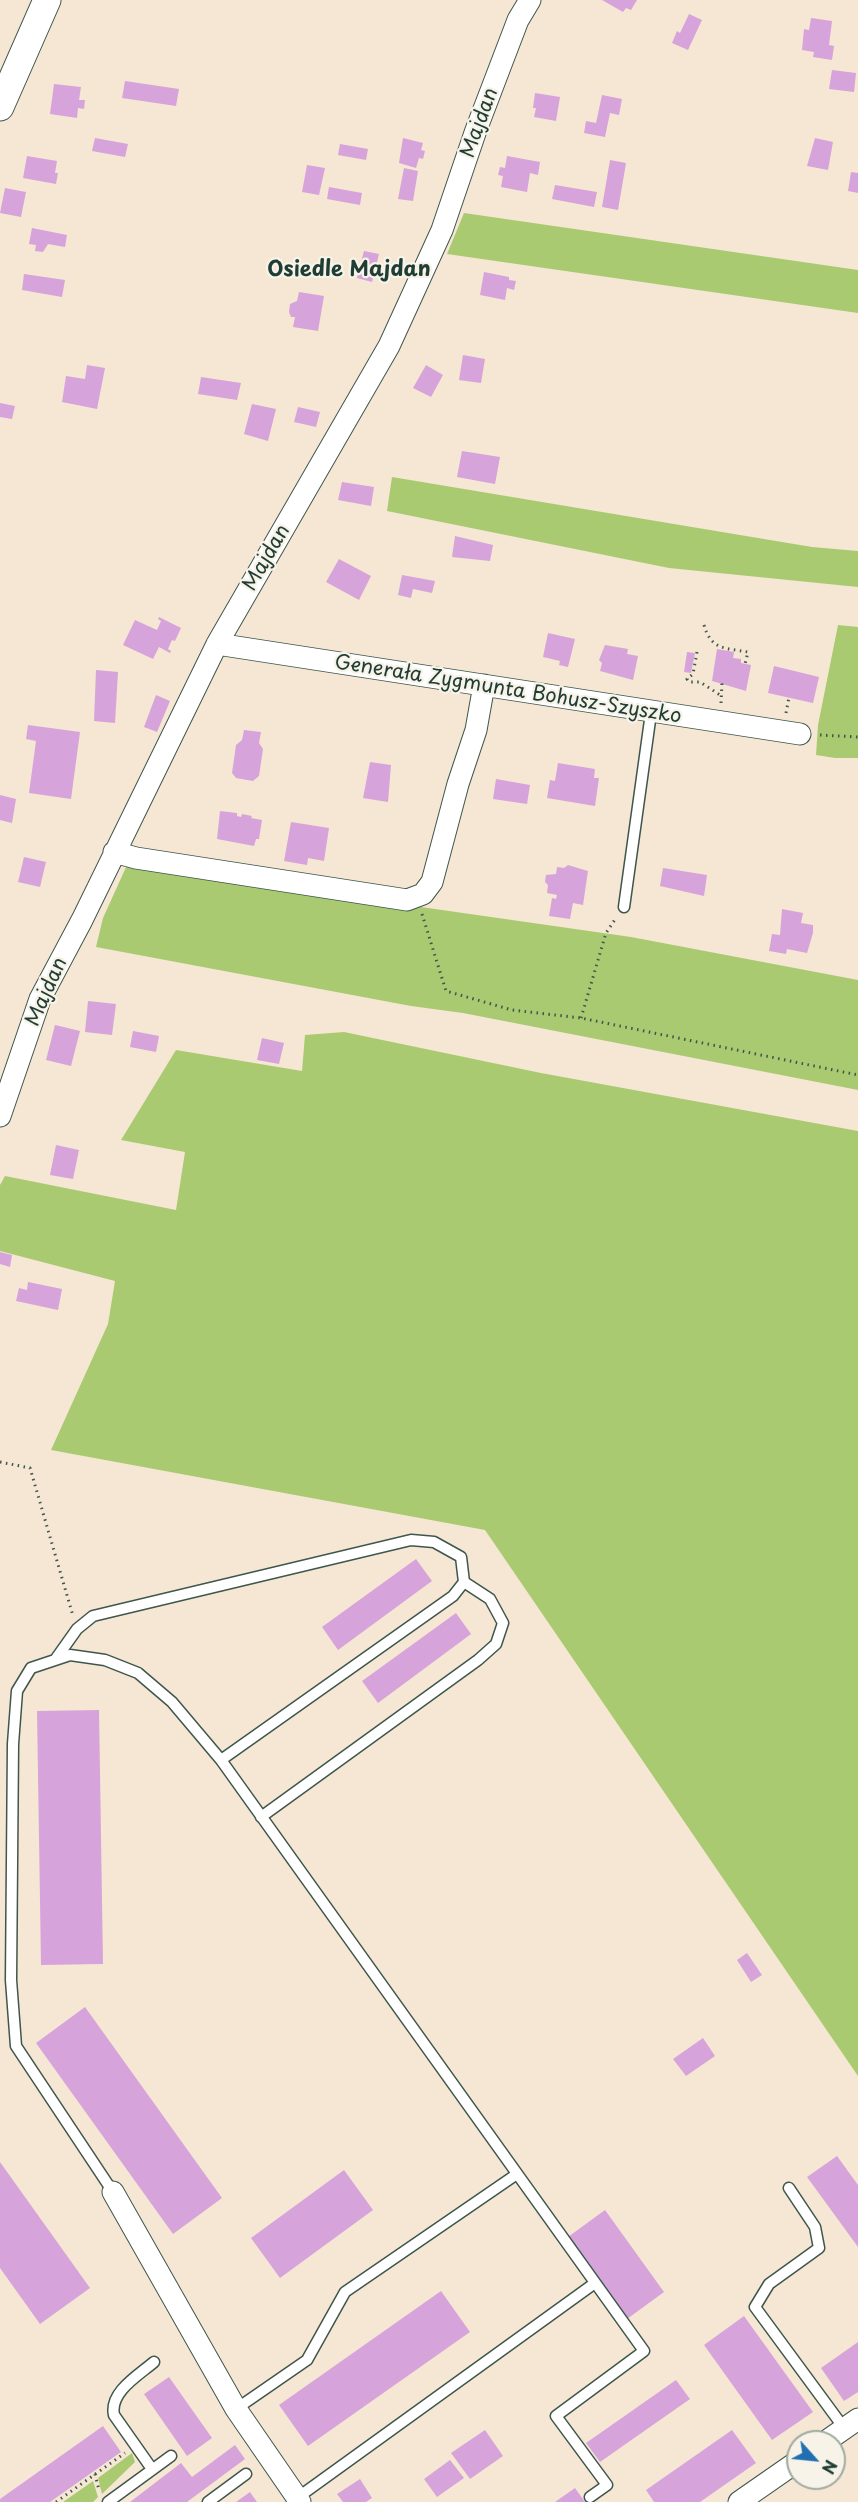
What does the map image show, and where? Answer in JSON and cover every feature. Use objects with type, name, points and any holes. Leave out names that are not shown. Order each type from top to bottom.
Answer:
[{"type":"street","points":[[0,107],[47,0]]},
{"type":"street","name":"Majdan","points":[[0,1116],[40,999],[217,644],[389,346],[442,230],[480,119],[518,20],[530,0]]},
{"type":"street","name":"Generała Zygmunta Bohusz-Szyszko","points":[[217,644],[651,713],[800,734]]},
{"type":"street","points":[[114,852],[136,858],[397,899],[407,900],[423,894],[432,882],[458,784],[476,730],[484,685]]},
{"type":"street","points":[[113,2192],[236,2409],[299,2500]]},
{"type":"street","points":[[740,2502],[786,2469]]},
{"type":"lane","points":[[624,907],[651,713]]},
{"type":"lane","points":[[54,1660],[77,1629],[93,1616],[411,1540],[434,1542],[461,1557],[464,1582],[453,1596],[220,1760]]},
{"type":"lane","points":[[261,1817],[478,1660],[496,1644],[503,1623],[490,1599],[464,1582]]},
{"type":"lane","points":[[113,2192],[16,2046],[11,1980],[13,1744],[16,1691],[31,1668],[70,1655],[105,1660],[138,1673],[172,1702],[220,1760],[644,2351],[556,2416],[608,2485],[590,2497]]},
{"type":"lane","points":[[236,2409],[307,2360],[345,2292],[517,2174]]},
{"type":"lane","points":[[789,2188],[815,2227],[819,2248],[769,2284],[755,2307],[851,2423]]},
{"type":"lane","points":[[299,2500],[595,2283]]},
{"type":"lane","points":[[152,2469],[112,2409],[114,2401],[122,2391],[154,2362]]},
{"type":"lane","points":[[108,2502],[171,2456]]},
{"type":"lane","points":[[208,2502],[246,2474]]},
{"type":"path","points":[[705,625],[707,635],[717,646],[748,652],[745,664]]},
{"type":"path","points":[[697,652],[693,674],[687,679],[689,682],[698,682],[710,687],[720,695]]},
{"type":"path","points":[[693,674],[698,682]]},
{"type":"path","points":[[785,719],[789,697]]},
{"type":"path","points":[[800,734],[858,737]]},
{"type":"path","points":[[423,894],[422,918],[446,991],[512,1010],[581,1018],[858,1075]]},
{"type":"path","points":[[581,1018],[606,933],[624,907]]},
{"type":"path","points":[[0,1462],[30,1468],[77,1629]]},
{"type":"path","points":[[56,2502],[128,2451]]},
{"type":"path","points":[[95,2474],[100,2493]]},
{"type":"green space","points":[[464,213],[858,270],[858,313],[447,254]]},
{"type":"green space","points":[[392,477],[812,547],[858,551],[858,587],[669,568],[387,511]]},
{"type":"green space","points":[[838,625],[858,627],[858,758],[816,755],[818,725]]},
{"type":"green space","points":[[127,865],[631,937],[858,980],[858,1090],[463,1013],[411,1006],[96,947],[103,918]]},
{"type":"green space","points":[[344,1032],[541,1073],[858,1131],[858,2076],[485,1530],[51,1450],[108,1324],[115,1281],[0,1251],[0,1185],[5,1176],[176,1210],[185,1152],[121,1140],[176,1050],[302,1071],[305,1035]]},
{"type":"green space","points":[[132,2453],[135,2462],[102,2494],[98,2478]]},
{"type":"green space","points":[[93,2481],[98,2497],[93,2502],[63,2502]]},
{"type":"building","points":[[602,0],[637,0],[631,10],[626,8],[623,12]]},
{"type":"building","points":[[689,14],[702,20],[688,50],[672,43],[677,31],[680,33]]},
{"type":"building","points":[[811,18],[832,21],[829,45],[834,46],[832,60],[813,57],[814,52],[802,50],[804,29],[809,30]]},
{"type":"building","points":[[832,70],[856,73],[854,92],[829,89]]},
{"type":"building","points":[[125,81],[179,89],[176,106],[122,98]]},
{"type":"building","points":[[54,84],[81,87],[79,100],[85,100],[84,109],[78,108],[77,118],[50,114]]},
{"type":"building","points":[[535,93],[560,97],[556,121],[534,117]]},
{"type":"building","points":[[602,95],[622,99],[619,115],[610,113],[605,137],[584,133],[586,121],[596,123]]},
{"type":"building","points":[[95,138],[128,144],[125,157],[92,151]]},
{"type":"building","points":[[403,138],[423,143],[421,150],[425,151],[423,159],[419,158],[416,168],[399,163]]},
{"type":"building","points":[[815,138],[833,142],[828,170],[807,166]]},
{"type":"building","points":[[340,144],[368,149],[366,160],[338,155]]},
{"type":"building","points":[[27,156],[57,161],[56,184],[23,178]]},
{"type":"building","points":[[507,156],[540,162],[538,175],[530,173],[527,192],[501,187],[503,176],[498,175],[500,167],[505,168]]},
{"type":"building","points":[[610,160],[626,163],[618,210],[602,207]]},
{"type":"building","points":[[307,165],[325,168],[319,195],[302,192]]},
{"type":"building","points":[[404,168],[418,171],[413,201],[398,199]]},
{"type":"building","points":[[851,172],[858,173],[858,193],[848,191]]},
{"type":"building","points":[[555,185],[597,192],[594,207],[552,199]]},
{"type":"building","points":[[329,187],[362,193],[360,205],[327,199]]},
{"type":"building","points":[[5,188],[26,192],[21,217],[0,213]]},
{"type":"building","points":[[32,228],[67,235],[65,247],[48,244],[43,252],[35,251],[36,245],[29,244]]},
{"type":"building","points":[[364,251],[379,254],[372,282],[357,278]]},
{"type":"building","points":[[484,272],[509,277],[509,280],[516,281],[514,290],[507,288],[505,300],[480,295]]},
{"type":"building","points":[[24,274],[65,280],[62,297],[22,290]]},
{"type":"building","points":[[299,292],[324,296],[318,331],[293,327],[295,317],[291,317],[289,312],[290,304],[297,301]]},
{"type":"building","points":[[463,355],[485,359],[481,383],[459,380]]},
{"type":"building","points":[[87,365],[105,368],[97,409],[62,402],[66,376],[85,379]]},
{"type":"building","points":[[426,365],[443,375],[431,397],[413,388]]},
{"type":"building","points":[[201,377],[241,383],[237,400],[198,394]]},
{"type":"building","points":[[0,403],[15,406],[12,419],[0,417]]},
{"type":"building","points":[[252,404],[276,409],[268,441],[244,434]]},
{"type":"building","points":[[298,407],[320,412],[316,427],[294,422]]},
{"type":"building","points":[[462,451],[500,457],[495,484],[457,477]]},
{"type":"building","points":[[342,482],[374,487],[371,506],[338,500]]},
{"type":"building","points":[[455,536],[493,545],[490,561],[452,557]]},
{"type":"building","points":[[339,559],[371,576],[359,600],[326,582]]},
{"type":"building","points":[[402,575],[435,581],[432,593],[413,589],[411,598],[398,595]]},
{"type":"building","points":[[159,617],[181,628],[168,649],[170,653],[159,647],[153,659],[123,645],[135,620],[157,630],[161,621]]},
{"type":"building","points":[[548,633],[575,639],[568,667],[559,665],[560,661],[543,657]]},
{"type":"building","points":[[605,645],[628,649],[627,654],[638,656],[633,680],[600,671],[602,663],[599,660]]},
{"type":"building","points":[[717,649],[734,652],[733,658],[741,659],[741,663],[751,665],[746,691],[712,681]]},
{"type":"building","points":[[687,652],[695,653],[691,673],[684,672]]},
{"type":"building","points":[[774,666],[819,677],[813,703],[768,693]]},
{"type":"building","points":[[96,670],[118,672],[115,723],[94,721]]},
{"type":"building","points":[[156,695],[170,701],[157,732],[144,727]]},
{"type":"building","points":[[28,725],[80,732],[71,799],[29,793],[36,741],[26,739]]},
{"type":"building","points":[[244,730],[261,732],[259,743],[263,749],[259,776],[253,781],[236,778],[232,773],[236,745],[242,740]]},
{"type":"building","points":[[370,762],[391,765],[388,802],[363,798]]},
{"type":"building","points":[[558,763],[595,769],[594,778],[599,778],[595,806],[547,798],[550,780],[555,781]]},
{"type":"building","points":[[496,779],[530,785],[527,804],[493,799]]},
{"type":"building","points":[[0,795],[16,799],[12,823],[0,820]]},
{"type":"building","points":[[220,811],[237,813],[237,816],[241,817],[242,814],[252,816],[251,818],[262,820],[259,839],[256,839],[254,846],[217,839]]},
{"type":"building","points":[[291,822],[329,828],[324,861],[308,858],[307,865],[284,861]]},
{"type":"building","points":[[24,857],[46,862],[40,887],[18,882]]},
{"type":"building","points":[[568,865],[588,871],[583,905],[573,903],[570,919],[549,916],[552,898],[556,899],[557,895],[547,893],[546,875],[556,874],[557,867],[564,868]]},
{"type":"building","points":[[663,868],[707,875],[704,896],[660,886]]},
{"type":"building","points":[[782,909],[803,913],[801,923],[813,925],[807,953],[787,949],[786,954],[769,951],[772,934],[780,935]]},
{"type":"building","points":[[88,1001],[116,1004],[112,1035],[85,1032]]},
{"type":"building","points":[[55,1025],[80,1031],[71,1066],[46,1060]]},
{"type":"building","points":[[133,1031],[159,1036],[156,1052],[130,1047]]},
{"type":"building","points":[[262,1038],[284,1043],[279,1064],[257,1060]]},
{"type":"building","points":[[56,1145],[79,1150],[73,1179],[50,1175]]},
{"type":"building","points":[[0,1252],[12,1255],[10,1267],[0,1264]]},
{"type":"building","points":[[28,1282],[62,1289],[58,1310],[16,1301],[19,1288],[27,1290]]},
{"type":"building","points":[[416,1559],[432,1581],[338,1650],[322,1627]]},
{"type":"building","points":[[456,1613],[471,1634],[378,1703],[362,1681]]},
{"type":"building","points":[[99,1710],[103,1964],[41,1965],[37,1711]]},
{"type":"building","points":[[747,1953],[762,1975],[751,1982],[737,1960]]},
{"type":"building","points":[[85,2007],[222,2198],[173,2234],[36,2043]]},
{"type":"building","points":[[703,2038],[715,2056],[686,2076],[673,2059]]},
{"type":"building","points":[[837,2156],[858,2185],[858,2247],[807,2177]]},
{"type":"building","points":[[0,2162],[90,2288],[40,2324],[0,2268]]},
{"type":"building","points":[[344,2170],[373,2210],[280,2278],[251,2238]]},
{"type":"building","points":[[605,2210],[664,2292],[627,2319],[568,2237]]},
{"type":"building","points":[[441,2291],[470,2332],[308,2446],[279,2405]]},
{"type":"building","points":[[744,2316],[813,2412],[772,2440],[704,2345]]},
{"type":"building","points":[[858,2342],[858,2392],[844,2401],[821,2368]]},
{"type":"building","points":[[169,2377],[212,2438],[187,2456],[144,2394]]},
{"type":"building","points":[[676,2380],[690,2399],[600,2462],[586,2443]]},
{"type":"building","points":[[103,2426],[121,2452],[50,2502],[0,2502],[0,2499]]},
{"type":"building","points":[[485,2430],[503,2456],[470,2479],[451,2453]]},
{"type":"building","points":[[732,2430],[756,2463],[700,2502],[654,2502],[646,2490]]},
{"type":"building","points":[[235,2445],[245,2459],[187,2502],[130,2502],[181,2463],[192,2477]]},
{"type":"building","points":[[450,2460],[464,2478],[437,2497],[424,2479]]},
{"type":"building","points":[[360,2479],[372,2498],[366,2502],[343,2502],[337,2494]]},
{"type":"building","points":[[575,2488],[585,2502],[555,2502]]},
{"type":"building","points":[[250,2492],[257,2502],[236,2502]]},
{"type":"district","name":"Osiedle Majdan","points":[[349,270]]}]
